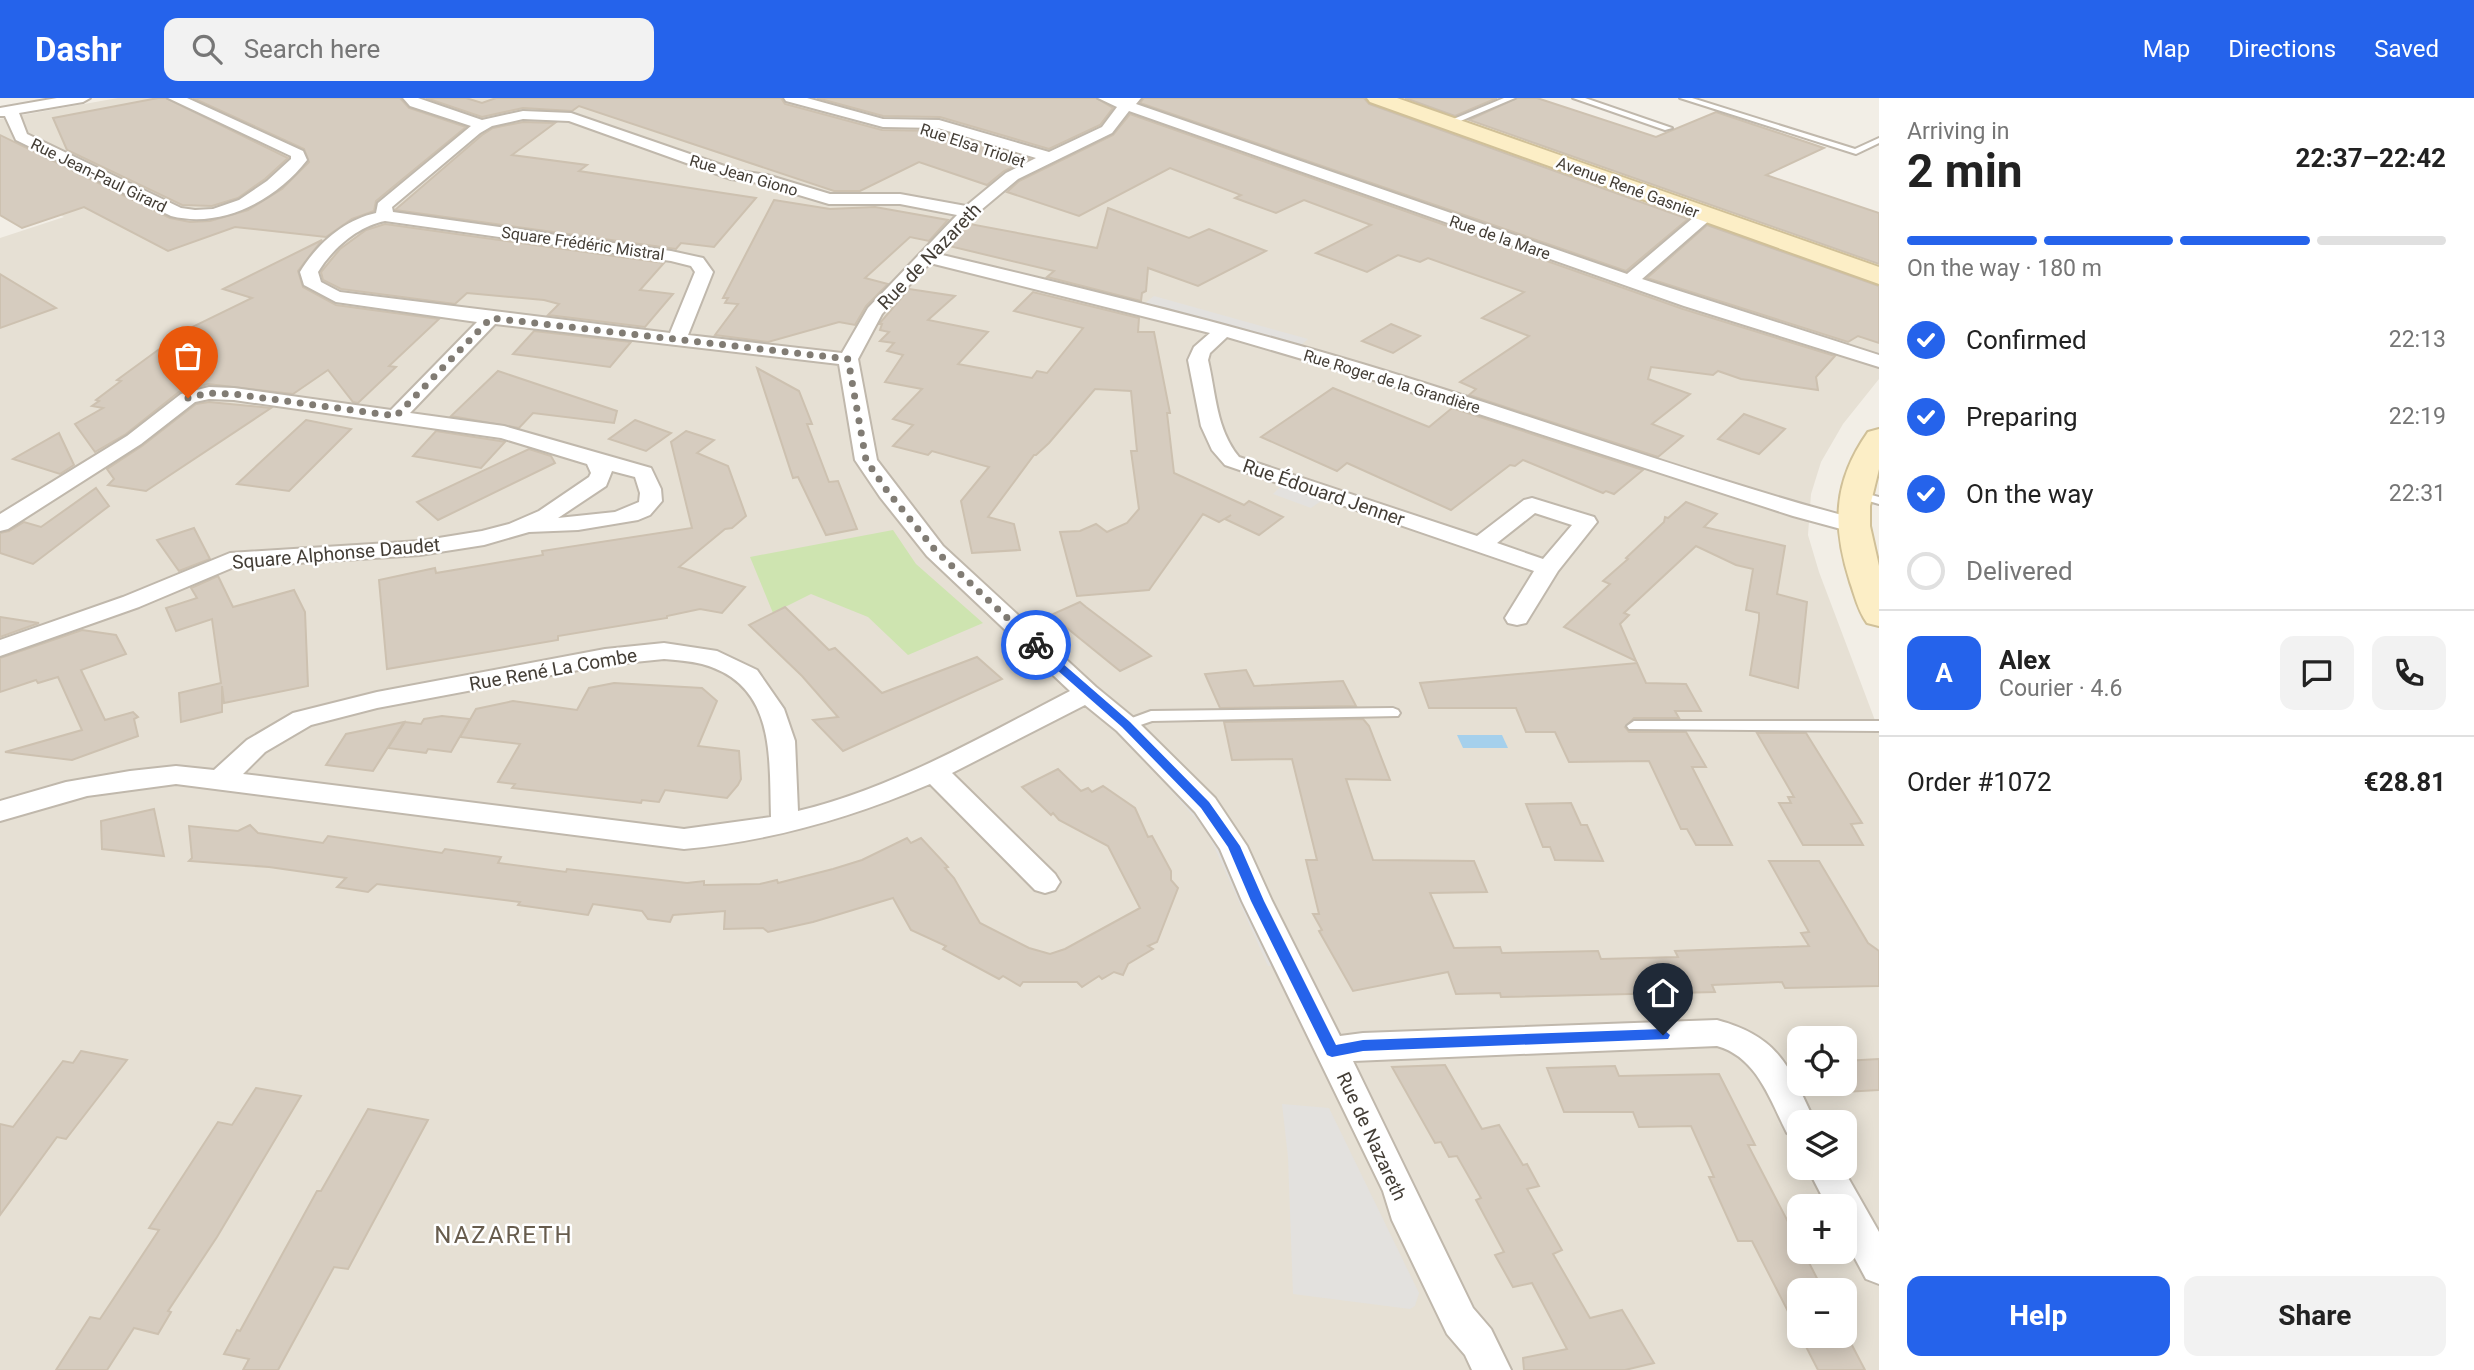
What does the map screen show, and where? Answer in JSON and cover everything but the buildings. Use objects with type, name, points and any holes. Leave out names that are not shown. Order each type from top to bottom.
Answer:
[{"type":"main road","name":"Avenue René Gasnier","points":[[1377,98],[1879,276]]},
{"type":"main road","points":[[1879,438],[1868,457],[1862,506],[1862,567],[1879,615]]},
{"type":"street","points":[[5,111],[83,98]]},
{"type":"street","name":"Rue Jean-Paul Girard","points":[[5,111],[21,137],[177,214],[193,216],[229,212],[278,179],[299,160],[298,154],[175,98]]},
{"type":"street","points":[[410,98],[415,103],[483,125]]},
{"type":"street","name":"Rue Elsa Triolet","points":[[791,98],[883,123],[911,125],[1043,161]]},
{"type":"street","name":"Rue de Nazareth","points":[[1121,101],[1115,122],[1107,130],[1012,176],[969,212],[874,312],[848,359],[866,460],[936,551],[1087,693],[1126,725],[1205,805],[1233,846],[1257,901],[1400,1190],[1410,1220],[1429,1259],[1461,1321],[1478,1342],[1492,1370]]},
{"type":"street","name":"Rue de la Mare","points":[[1121,101],[1630,281],[1879,361]]},
{"type":"street","name":"Rue Jean Giono","points":[[385,216],[384,206],[390,200],[483,125],[523,115],[557,115],[626,135],[643,145],[737,176],[761,178],[829,199],[900,199],[969,212]]},
{"type":"street","points":[[1630,281],[1706,215]]},
{"type":"street","points":[[385,216],[356,224],[322,256],[309,272],[313,285],[336,297],[491,318],[848,359]]},
{"type":"street","name":"Square Frédéric Mistral","points":[[385,216],[671,256],[697,262],[704,272],[677,338]]},
{"type":"street","name":"Rue Roger de la Grandière","points":[[927,257],[1225,329],[1446,396],[1677,475],[1862,506]]},
{"type":"street","points":[[396,416],[491,318]]},
{"type":"street","name":"Rue Édouard Jenner","points":[[1225,329],[1201,351],[1198,360],[1209,420],[1218,447],[1232,461],[1548,568]]},
{"type":"street","name":"Square Alphonse Daudet","points":[[0,524],[134,440],[188,398],[209,393],[234,394],[504,432],[643,473],[652,490],[649,506],[641,512],[612,519],[517,529]]},
{"type":"street","name":"Square Alphonse Daudet","points":[[0,648],[131,602],[230,560],[420,548],[484,538],[517,529],[547,516],[598,481],[602,473],[596,460]]},
{"type":"street","points":[[1480,545],[1532,505],[1587,522],[1548,568],[1517,618]]},
{"type":"street","name":"Rue René La Combe","points":[[222,779],[256,746],[302,719],[377,701],[604,657],[664,651],[708,657],[748,676],[771,709],[782,741],[785,823]]},
{"type":"street","points":[[0,811],[53,793],[112,781],[176,775],[684,839],[727,835],[785,823],[858,802],[933,770],[1087,693]]},
{"type":"street","points":[[933,770],[1045,882]]},
{"type":"street","points":[[1332,1051],[1363,1046],[1717,1033],[1741,1040],[1760,1052],[1792,1110]]},
{"type":"street","points":[[1831,1180],[1879,1267]]},
{"type":"lane","points":[[1448,123],[1511,98]]},
{"type":"lane","points":[[1577,98],[1668,128]]},
{"type":"lane","points":[[1692,99],[1856,152],[1879,141]]},
{"type":"lane","points":[[1126,725],[1151,716],[1393,713]]},
{"type":"lane","points":[[1634,726],[1879,726]]},
{"type":"shaded area","points":[[118,98],[1085,98],[1106,105],[1144,103],[1146,98],[1347,98],[1879,290],[1879,379],[1843,424],[1821,462],[1811,494],[1808,535],[1819,572],[1879,731],[1879,1370],[0,1370],[0,238],[64,217],[0,183],[0,119]]},
{"type":"shaded area","points":[[1154,296],[1308,339],[1300,346],[1145,303]]},
{"type":"shaded area","points":[[1283,484],[1324,499],[1311,508],[1273,494]]},
{"type":"shaded area","points":[[1151,757],[1212,825],[1277,965],[1268,966],[1204,828],[1144,760]]},
{"type":"shaded area","points":[[1282,1104],[1329,1108],[1419,1293],[1415,1306],[1410,1309],[1293,1294],[1288,1157]]},
{"type":"green space","points":[[893,530],[916,564],[983,623],[908,655],[868,617],[811,594],[773,613],[750,557]]},
{"type":"water","points":[[1457,735],[1502,735],[1508,748],[1463,748]]},
{"type":"way so far","points":[[188,398],[209,393],[234,394],[396,416],[491,318],[650,334],[848,359],[866,460],[936,551],[1036,645]]},
{"type":"district","name":"NAZARETH","points":[[504,1235]]},
{"type":"route","points":[[1036,645],[1161,758],[1205,805],[1233,846],[1257,901],[1332,1051],[1363,1046],[1663,1035]]}]
